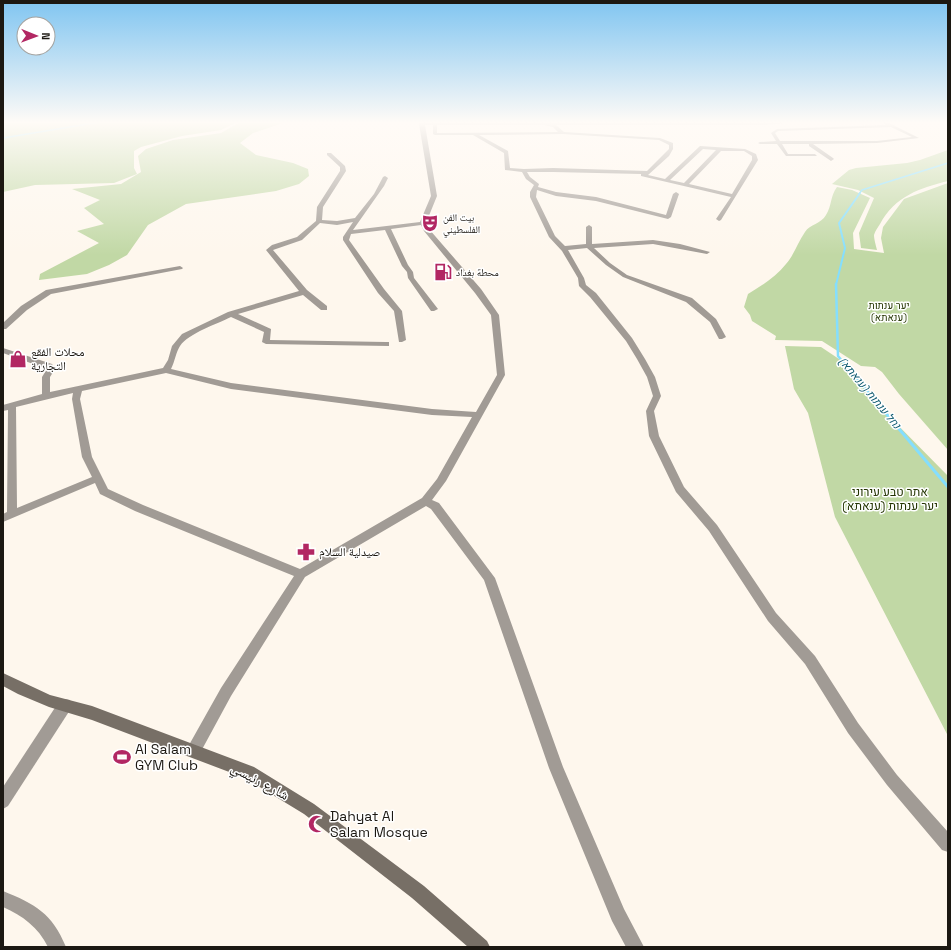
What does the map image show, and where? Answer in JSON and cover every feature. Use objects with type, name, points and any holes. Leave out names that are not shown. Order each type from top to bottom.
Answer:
[{"type":"street","points":[[324,308],[304,292],[269,250],[273,247],[290,243],[302,237],[319,222],[320,207],[343,172],[342,166]]},
{"type":"street","points":[[194,750],[226,692],[301,574],[426,501],[441,481],[501,375],[495,315],[478,291],[426,230],[423,223],[434,196],[428,166]]},
{"type":"street","points":[[507,166],[507,169],[524,171],[554,170],[648,172]]},
{"type":"street","points":[[654,166],[642,175],[734,196]]},
{"type":"street","points":[[666,181],[682,166]]},
{"type":"street","points":[[685,185],[703,166]]},
{"type":"street","points":[[719,219],[751,166]]},
{"type":"street","points":[[524,171],[528,178],[537,185],[533,192],[537,206],[546,221],[552,237],[563,248],[579,274],[583,286],[593,295],[629,340],[650,377],[657,396],[650,411],[654,436],[680,488],[713,528],[772,617],[810,660],[853,728],[892,780],[948,844]]},
{"type":"street","points":[[385,178],[377,194],[348,232],[346,240],[381,291],[398,311],[402,340]]},
{"type":"street","points":[[535,188],[556,194],[596,199],[668,217],[676,194]]},
{"type":"street","points":[[319,222],[336,223],[356,220]]},
{"type":"street","points":[[348,232],[423,223]]},
{"type":"street","points":[[589,227],[589,246],[608,264],[625,276],[689,300],[713,321],[722,337]]},
{"type":"street","points":[[387,228],[405,266],[410,272],[411,278],[434,309]]},
{"type":"street","points":[[563,248],[653,242],[707,252]]},
{"type":"street","points":[[3,327],[24,308],[48,292],[180,268]]},
{"type":"street","points":[[166,370],[172,360],[176,346],[185,336],[231,314],[304,292]]},
{"type":"street","points":[[231,314],[268,331],[266,342],[386,344]]},
{"type":"street","points":[[3,350],[49,366],[51,369],[46,377],[46,396]]},
{"type":"street","points":[[98,478],[8,516],[8,407],[46,396],[166,370],[231,386],[432,412],[478,415]]},
{"type":"street","points":[[78,389],[76,399],[87,457],[104,491],[139,508],[301,574]]},
{"type":"street","points":[[426,501],[435,506],[489,578],[556,768],[618,915],[635,947]]},
{"type":"street","name":"شارع رئيسي","points":[[3,679],[22,690],[92,713],[194,750],[249,772],[309,809],[418,892],[481,947]]},
{"type":"street","points":[[3,801],[65,705]]},
{"type":"street","points":[[3,899],[28,910],[48,929],[57,947]]},
{"type":"green space","points":[[3,166],[134,166],[137,174],[114,183],[35,185],[3,192]]},
{"type":"green space","points":[[140,166],[301,166],[308,169],[309,176],[299,184],[276,191],[186,204],[148,225],[127,255],[109,265],[87,274],[39,280],[40,274],[99,243],[77,231],[104,224],[84,208],[100,200],[72,189],[121,184],[141,172]]},
{"type":"green space","points":[[873,166],[948,166],[948,181],[918,190],[893,206],[886,214],[875,232],[874,237],[877,250],[861,248],[859,233],[874,198],[858,190],[832,184],[849,170]]},
{"type":"green space","name":"יער ענתות (ענאתא)","points":[[948,183],[948,450],[899,394],[882,372],[875,367],[861,366],[822,341],[775,340],[776,336],[752,321],[750,315],[744,307],[748,294],[768,281],[782,269],[791,257],[807,229],[824,218],[828,212],[833,194],[837,187],[852,190],[870,198],[853,233],[854,249],[884,253],[881,238],[883,227],[904,199]]},
{"type":"green space","name":"אתר טבע עירוני יער ענתות (ענאתא)","points":[[785,346],[821,347],[851,367],[882,409],[948,476],[948,736],[835,517],[808,413],[794,389]]},
{"type":"waterway","name":"נחל ענתות (ענאתא)","points":[[859,194],[862,190],[937,166]]},
{"type":"waterway","name":"נחל ענתות (ענאתא)","points":[[836,285],[845,248],[839,223],[860,193]]},
{"type":"waterway","name":"נחל ענתות (ענאתא)","points":[[836,285],[838,356],[874,399]]},
{"type":"waterway","name":"נחל ענתות (ענאתא)","points":[[873,398],[948,487]]},
{"type":"place","name":"بيت الفن الفلسطيني","points":[[430,223]]},
{"type":"place","name":"محطة بغداد","points":[[443,272]]},
{"type":"place","name":"محلات الفقع التجارية","points":[[18,359]]},
{"type":"place","name":"صيدلية السلام","points":[[306,552]]},
{"type":"place","name":"Al Salam GYM Club","points":[[122,757]]},
{"type":"place","name":"Dahyat Al Salam Mosque","points":[[317,824]]}]
